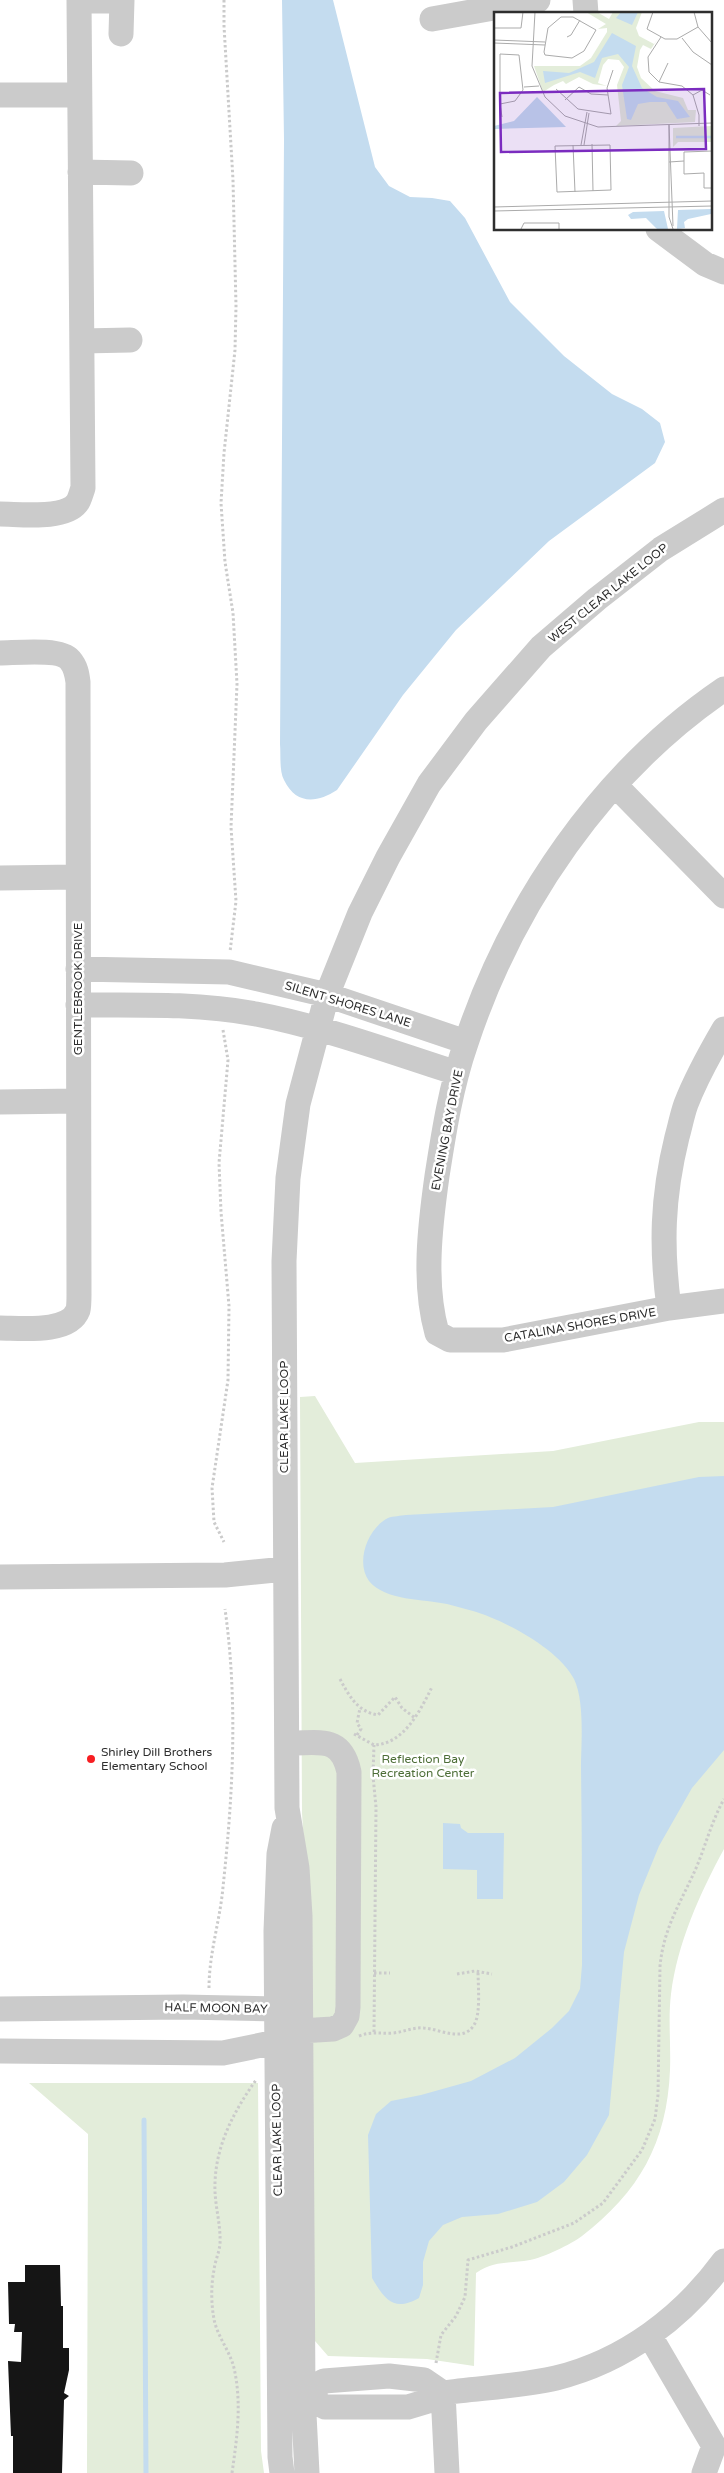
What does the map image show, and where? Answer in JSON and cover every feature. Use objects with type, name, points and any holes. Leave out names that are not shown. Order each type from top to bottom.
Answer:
[{"type":"street","points":[[432,19],[538,0]]},
{"type":"street","points":[[0,514],[60,514],[70,510],[78,502],[82,488],[79,1],[122,1],[121,34]]},
{"type":"street","points":[[0,95],[80,95]]},
{"type":"street","points":[[80,172],[131,173]]},
{"type":"street","points":[[659,230],[705,264],[724,272]]},
{"type":"street","points":[[82,341],[130,340]]},
{"type":"street","name":"WEST CLEAR LAKE LOOP","points":[[317,1029],[327,995],[360,912],[388,857],[429,784],[476,721],[541,647],[597,599],[661,549],[724,510]]},
{"type":"street","name":"GENTLEBROOK DRIVE","points":[[0,653],[56,653],[69,658],[76,669],[78,682],[79,1294],[78,1310],[71,1320],[52,1328],[0,1328]]},
{"type":"street","name":"EVENING BAY DRIVE","points":[[437,1333],[432,1315],[430,1262],[433,1202],[443,1135],[456,1073],[491,978],[511,936],[542,882],[615,786],[663,736],[724,689]]},
{"type":"street","points":[[615,786],[724,896]]},
{"type":"street","points":[[0,878],[77,877]]},
{"type":"street","name":"SILENT SHORES LANE","points":[[78,969],[229,972],[327,995],[466,1042]]},
{"type":"street","points":[[78,1005],[161,1004],[246,1013],[317,1029],[456,1073]]},
{"type":"street","name":"CLEAR LAKE LOOP","points":[[282,2473],[291,2395],[300,2031],[297,1868],[288,1808],[286,1743],[284,1261],[288,1178],[298,1104],[317,1029]]},
{"type":"street","points":[[669,1308],[663,1259],[663,1223],[671,1162],[685,1105],[706,1059],[724,1029]]},
{"type":"street","points":[[0,1102],[78,1101]]},
{"type":"street","name":"CATALINA SHORES DRIVE","points":[[437,1333],[450,1340],[504,1340],[669,1308],[724,1301]]},
{"type":"street","points":[[0,1577],[217,1575],[285,1569]]},
{"type":"street","points":[[0,2051],[222,2053],[276,2042],[300,2031],[333,2029],[342,2025],[347,2016],[349,1772],[346,1757],[338,1746],[286,1743]]},
{"type":"street","name":"CLEAR LAKE LOOP","points":[[288,1808],[278,1854],[276,2042],[291,2395],[307,2473]]},
{"type":"street","name":"HALF MOON BAY","points":[[0,2008],[183,2007],[276,2009],[300,2031]]},
{"type":"street","points":[[291,2395],[325,2407],[408,2407],[428,2401],[443,2392],[556,2378],[608,2360],[650,2336],[705,2287],[724,2261]]},
{"type":"street","points":[[650,2336],[714,2446],[704,2473]]},
{"type":"street","points":[[443,2392],[447,2473]]},
{"type":"path","points":[[224,0],[236,306],[235,350],[224,453],[221,503],[225,562],[233,613],[237,684],[231,827],[236,901],[229,958]]},
{"type":"path","points":[[223,1031],[228,1060],[219,1164],[229,1306],[228,1380],[212,1488],[214,1522],[224,1542]]},
{"type":"path","points":[[208,1988],[209,1961],[221,1911],[227,1850],[234,1727],[230,1642],[225,1609]]},
{"type":"path","points":[[340,1679],[349,1695],[360,1708],[378,1715],[395,1697],[402,1708],[415,1718]]},
{"type":"path","points":[[351,1733],[374,1746],[392,1740],[415,1718],[432,1687]]},
{"type":"path","points":[[357,1736],[361,1729],[357,1723],[360,1708]]},
{"type":"path","points":[[374,1746],[373,1776],[376,1807],[374,2032]]},
{"type":"path","points":[[443,2392],[435,2371],[441,2335],[456,2316],[465,2297],[468,2260],[521,2244],[574,2223],[603,2203],[642,2150],[655,2119],[658,2095],[662,1944],[668,1924],[687,1888],[716,1813],[724,1799]]},
{"type":"path","points":[[457,1974],[478,1971],[492,1974]]},
{"type":"path","points":[[355,2038],[374,2032],[396,2033],[423,2028],[449,2034],[460,2034],[468,2031],[477,2017],[478,1971]]},
{"type":"path","points":[[374,1973],[390,1973]]},
{"type":"path","points":[[232,2473],[238,2431],[239,2396],[234,2366],[214,2320],[213,2312],[212,2287],[220,2246],[220,2226],[214,2185],[218,2153],[235,2112],[258,2078]]},
{"type":"green space","name":"Reflection Bay Recreation Center","points":[[315,1396],[355,1463],[553,1451],[699,1422],[724,1422],[724,1849],[698,1901],[678,1956],[671,1994],[670,2070],[668,2096],[663,2121],[656,2143],[634,2183],[619,2202],[582,2236],[542,2257],[496,2264],[476,2273],[474,2366],[427,2359],[328,2356],[315,2341],[308,1906],[302,1813],[300,1397]]},
{"type":"green space","points":[[29,2083],[258,2083],[261,2451],[264,2473],[87,2473],[88,2134]]},
{"type":"water","points":[[282,0],[333,0],[375,167],[389,186],[410,197],[450,201],[465,218],[510,302],[564,356],[612,394],[642,409],[660,423],[665,442],[655,463],[549,541],[456,630],[403,695],[337,790],[315,799],[301,798],[289,788],[282,776],[280,762],[284,140]]},
{"type":"water","points":[[724,1476],[724,1750],[692,1788],[659,1846],[639,1895],[624,1952],[609,2115],[587,2155],[564,2182],[537,2202],[498,2214],[462,2217],[443,2225],[429,2241],[423,2262],[423,2285],[419,2298],[403,2304],[391,2302],[381,2292],[372,2278],[368,2135],[376,2114],[391,2101],[471,2081],[515,2058],[552,2028],[569,2011],[580,1989],[582,1965],[582,1723],[580,1699],[574,1679],[567,1668],[544,1647],[530,1637],[486,1615],[447,1604],[395,1596],[376,1588],[369,1581],[363,1565],[366,1546],[375,1529],[392,1517],[553,1507],[699,1477]]},
{"type":"water","points":[[443,1823],[460,1824],[461,1828],[468,1833],[504,1833],[503,1899],[477,1899],[477,1870],[443,1869]]},
{"type":"building","points":[[25,2265],[60,2265],[61,2306],[63,2306],[63,2348],[69,2348],[69,2370],[64,2393],[69,2396],[64,2400],[62,2473],[13,2473],[13,2436],[11,2436],[8,2361],[21,2362],[22,2332],[14,2332],[15,2324],[9,2324],[8,2282],[25,2282]]},
{"type":"waterway","points":[[144,2120],[146,2473]]},
{"type":"place","name":"Shirley Dill Brothers Elementary School","points":[[91,1759]]}]
